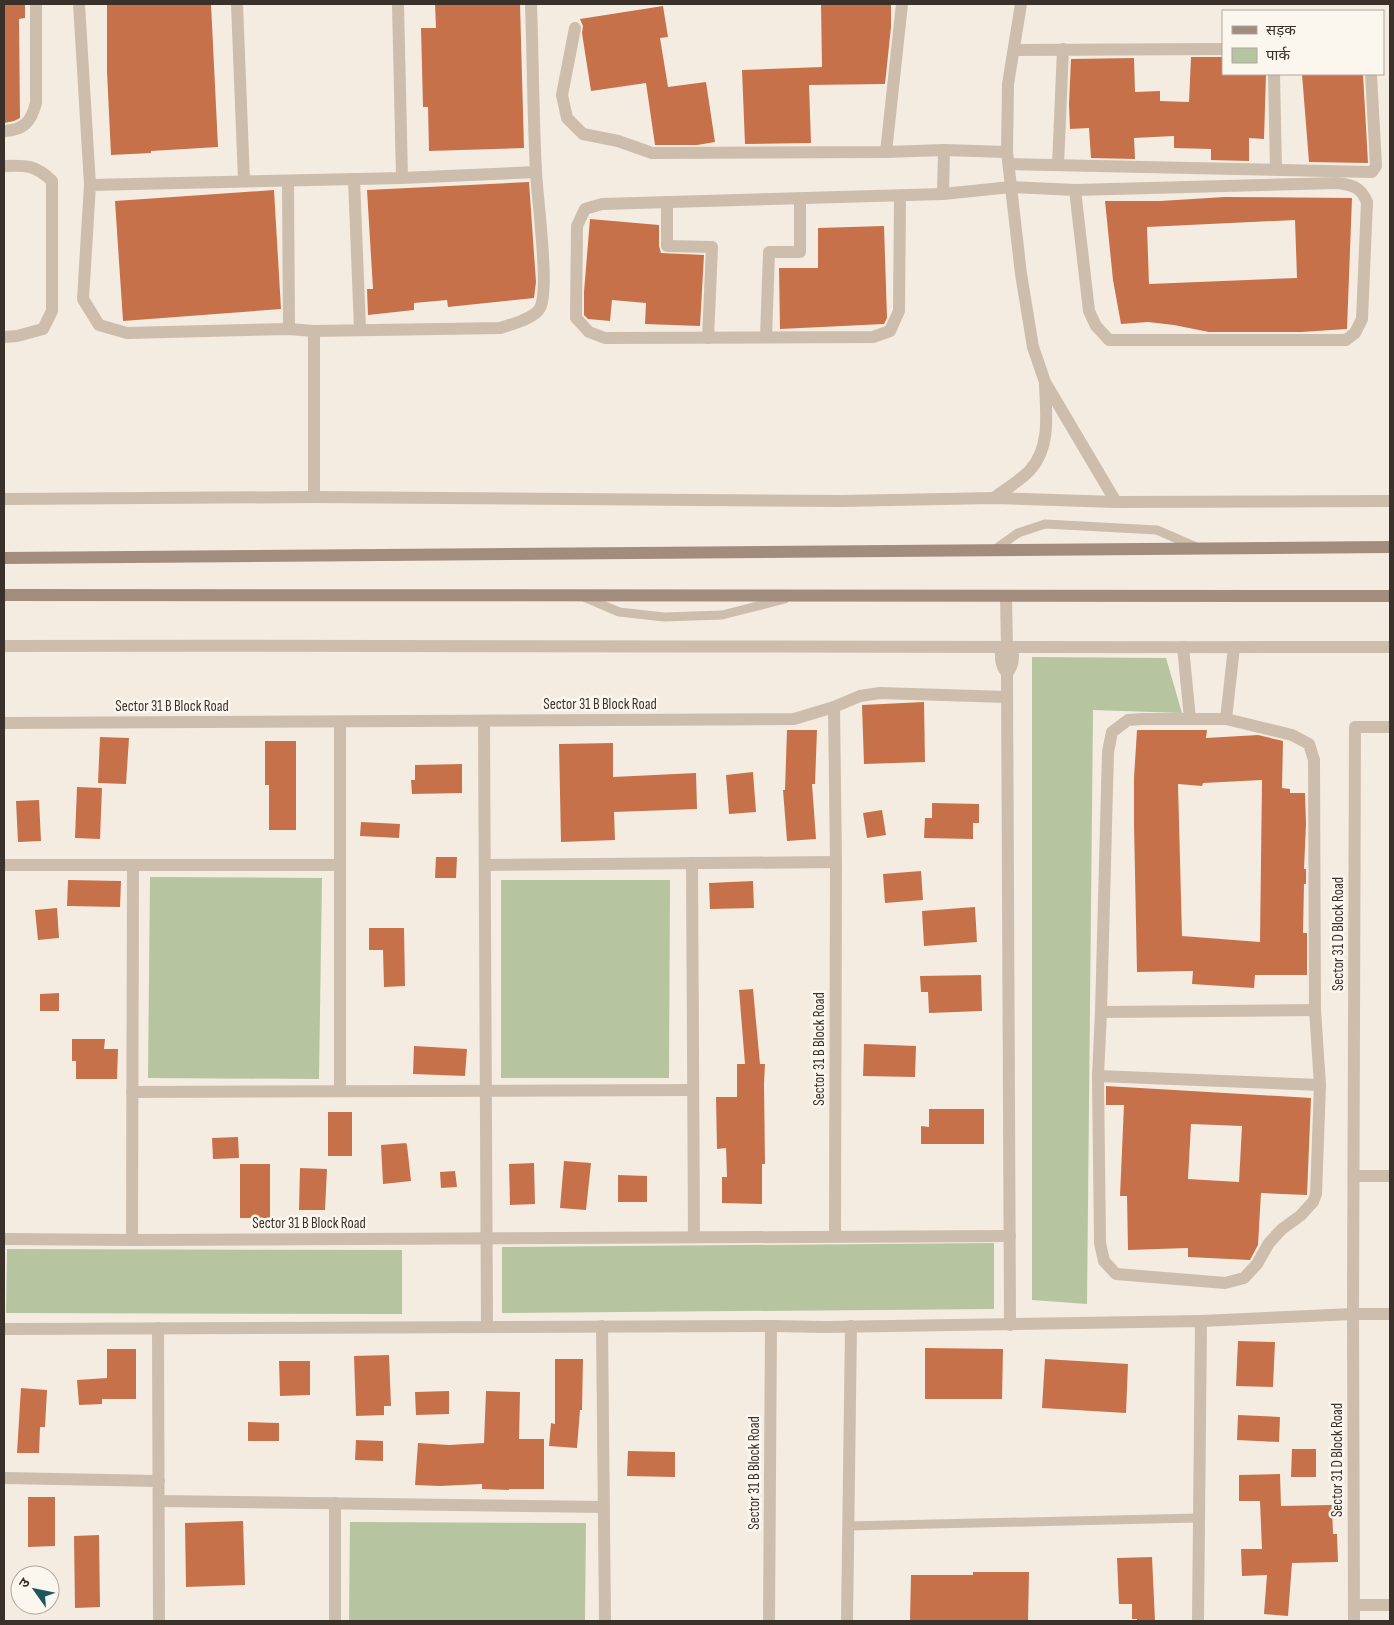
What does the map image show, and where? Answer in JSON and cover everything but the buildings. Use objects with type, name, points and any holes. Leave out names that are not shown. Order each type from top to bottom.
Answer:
[{"type":"street","points":[[4,131],[15,131],[24,125],[32,116],[36,103],[36,4]]},
{"type":"street","points":[[80,4],[90,185],[83,299],[99,325],[127,333],[290,329],[314,331],[500,328],[527,319],[540,309],[544,294],[536,172],[531,4]]},
{"type":"street","points":[[237,4],[244,182]]},
{"type":"street","points":[[398,4],[402,178]]},
{"type":"street","points":[[886,152],[902,4]]},
{"type":"street","points":[[994,498],[1031,469],[1043,448],[1047,424],[1044,382],[1033,347],[1021,274],[1008,158],[1008,84],[1021,4]]},
{"type":"street","points":[[575,28],[562,95],[567,118],[583,134],[618,141],[652,153],[944,150],[1058,165],[1372,172],[1376,166],[1371,75]]},
{"type":"street","points":[[1058,165],[1063,49]]},
{"type":"street","points":[[1014,50],[1222,49]]},
{"type":"street","points":[[1274,75],[1276,170]]},
{"type":"street","points":[[943,194],[944,150]]},
{"type":"street","points":[[4,166],[22,165],[42,171],[52,181],[52,311],[43,329],[17,336],[4,337]]},
{"type":"street","points":[[90,185],[402,178],[536,172]]},
{"type":"street","points":[[354,179],[360,329]]},
{"type":"street","points":[[288,181],[290,329]]},
{"type":"street","points":[[900,196],[899,311],[890,331],[873,337],[606,338],[589,332],[576,318],[577,226],[584,209],[602,204],[900,196],[1011,187],[1075,190],[1337,182],[1352,185],[1362,192],[1367,202],[1362,319],[1355,333],[1346,340],[1109,340],[1096,326],[1090,312],[1075,190]]},
{"type":"street","points":[[766,337],[769,252],[800,252],[800,199]]},
{"type":"street","points":[[667,202],[667,246],[712,247],[708,338]]},
{"type":"street","points":[[314,331],[314,497]]},
{"type":"street","points":[[1044,382],[1116,502]]},
{"type":"street","points":[[4,499],[314,497],[842,501],[994,498],[1116,502],[1390,501]]},
{"type":"street","points":[[4,558],[1390,547]]},
{"type":"street","points":[[4,595],[1390,596]]},
{"type":"street","points":[[1006,596],[1007,648],[1001,663],[1007,673],[1010,1324]]},
{"type":"street","points":[[4,646],[388,645],[1007,648],[1390,646]]},
{"type":"street","points":[[1226,719],[1234,646]]},
{"type":"street","points":[[1183,647],[1190,719]]},
{"type":"street","name":"Sector 31 B Block Road","points":[[4,723],[794,719],[834,707],[860,696],[880,692],[1007,697]]},
{"type":"street","name":"Sector 31 B Block Road","points":[[834,707],[836,862],[835,1236]]},
{"type":"street","points":[[1190,719],[1226,719],[1292,735],[1309,744],[1314,760],[1315,1010],[1320,1085],[1316,1194],[1313,1202],[1300,1216],[1282,1229],[1269,1243],[1258,1264],[1244,1278],[1225,1283],[1116,1274],[1104,1261],[1100,1243],[1098,1076],[1108,752],[1112,732],[1128,720],[1190,719]]},
{"type":"street","points":[[484,721],[487,1327]]},
{"type":"street","points":[[340,722],[340,1091]]},
{"type":"street","name":"Sector 31 D Block Road","points":[[1354,1621],[1355,726],[1390,727]]},
{"type":"street","points":[[485,865],[836,862]]},
{"type":"street","points":[[692,863],[694,1237]]},
{"type":"street","points":[[4,865],[340,865]]},
{"type":"street","points":[[132,1240],[133,865]]},
{"type":"street","points":[[1101,1012],[1315,1010]]},
{"type":"street","points":[[1098,1076],[1320,1085]]},
{"type":"street","points":[[132,1092],[693,1090]]},
{"type":"street","points":[[1354,1176],[1390,1176]]},
{"type":"street","name":"Sector 31 B Block Road","points":[[4,1239],[1010,1236]]},
{"type":"street","points":[[4,1329],[602,1326],[826,1327],[1201,1321],[1390,1314]]},
{"type":"street","points":[[1198,1621],[1201,1321]]},
{"type":"street","points":[[602,1326],[605,1621]]},
{"type":"street","name":"Sector 31 B Block Road","points":[[769,1621],[771,1326]]},
{"type":"street","points":[[847,1621],[851,1326]]},
{"type":"street","points":[[158,1328],[160,1621]]},
{"type":"street","points":[[4,1478],[159,1481]]},
{"type":"street","points":[[159,1501],[604,1507]]},
{"type":"street","points":[[335,1504],[335,1621]]},
{"type":"street","points":[[1354,1605],[1390,1605]]},
{"type":"lane","points":[[994,550],[1018,533],[1045,524],[1157,530],[1200,549]]},
{"type":"lane","points":[[580,595],[619,612],[664,617],[722,615],[798,596]]},
{"type":"lane","points":[[848,1526],[1198,1518]]},
{"type":"green space","points":[[1032,657],[1166,658],[1182,713],[1093,710],[1087,1304],[1032,1300]]},
{"type":"green space","points":[[150,877],[322,878],[319,1079],[148,1078]]},
{"type":"green space","points":[[501,880],[670,880],[669,1078],[501,1078]]},
{"type":"green space","points":[[994,1243],[994,1309],[502,1313],[502,1247]]},
{"type":"green space","points":[[7,1249],[402,1250],[402,1314],[6,1313]]},
{"type":"green space","points":[[350,1522],[586,1523],[585,1621],[349,1621]]}]
